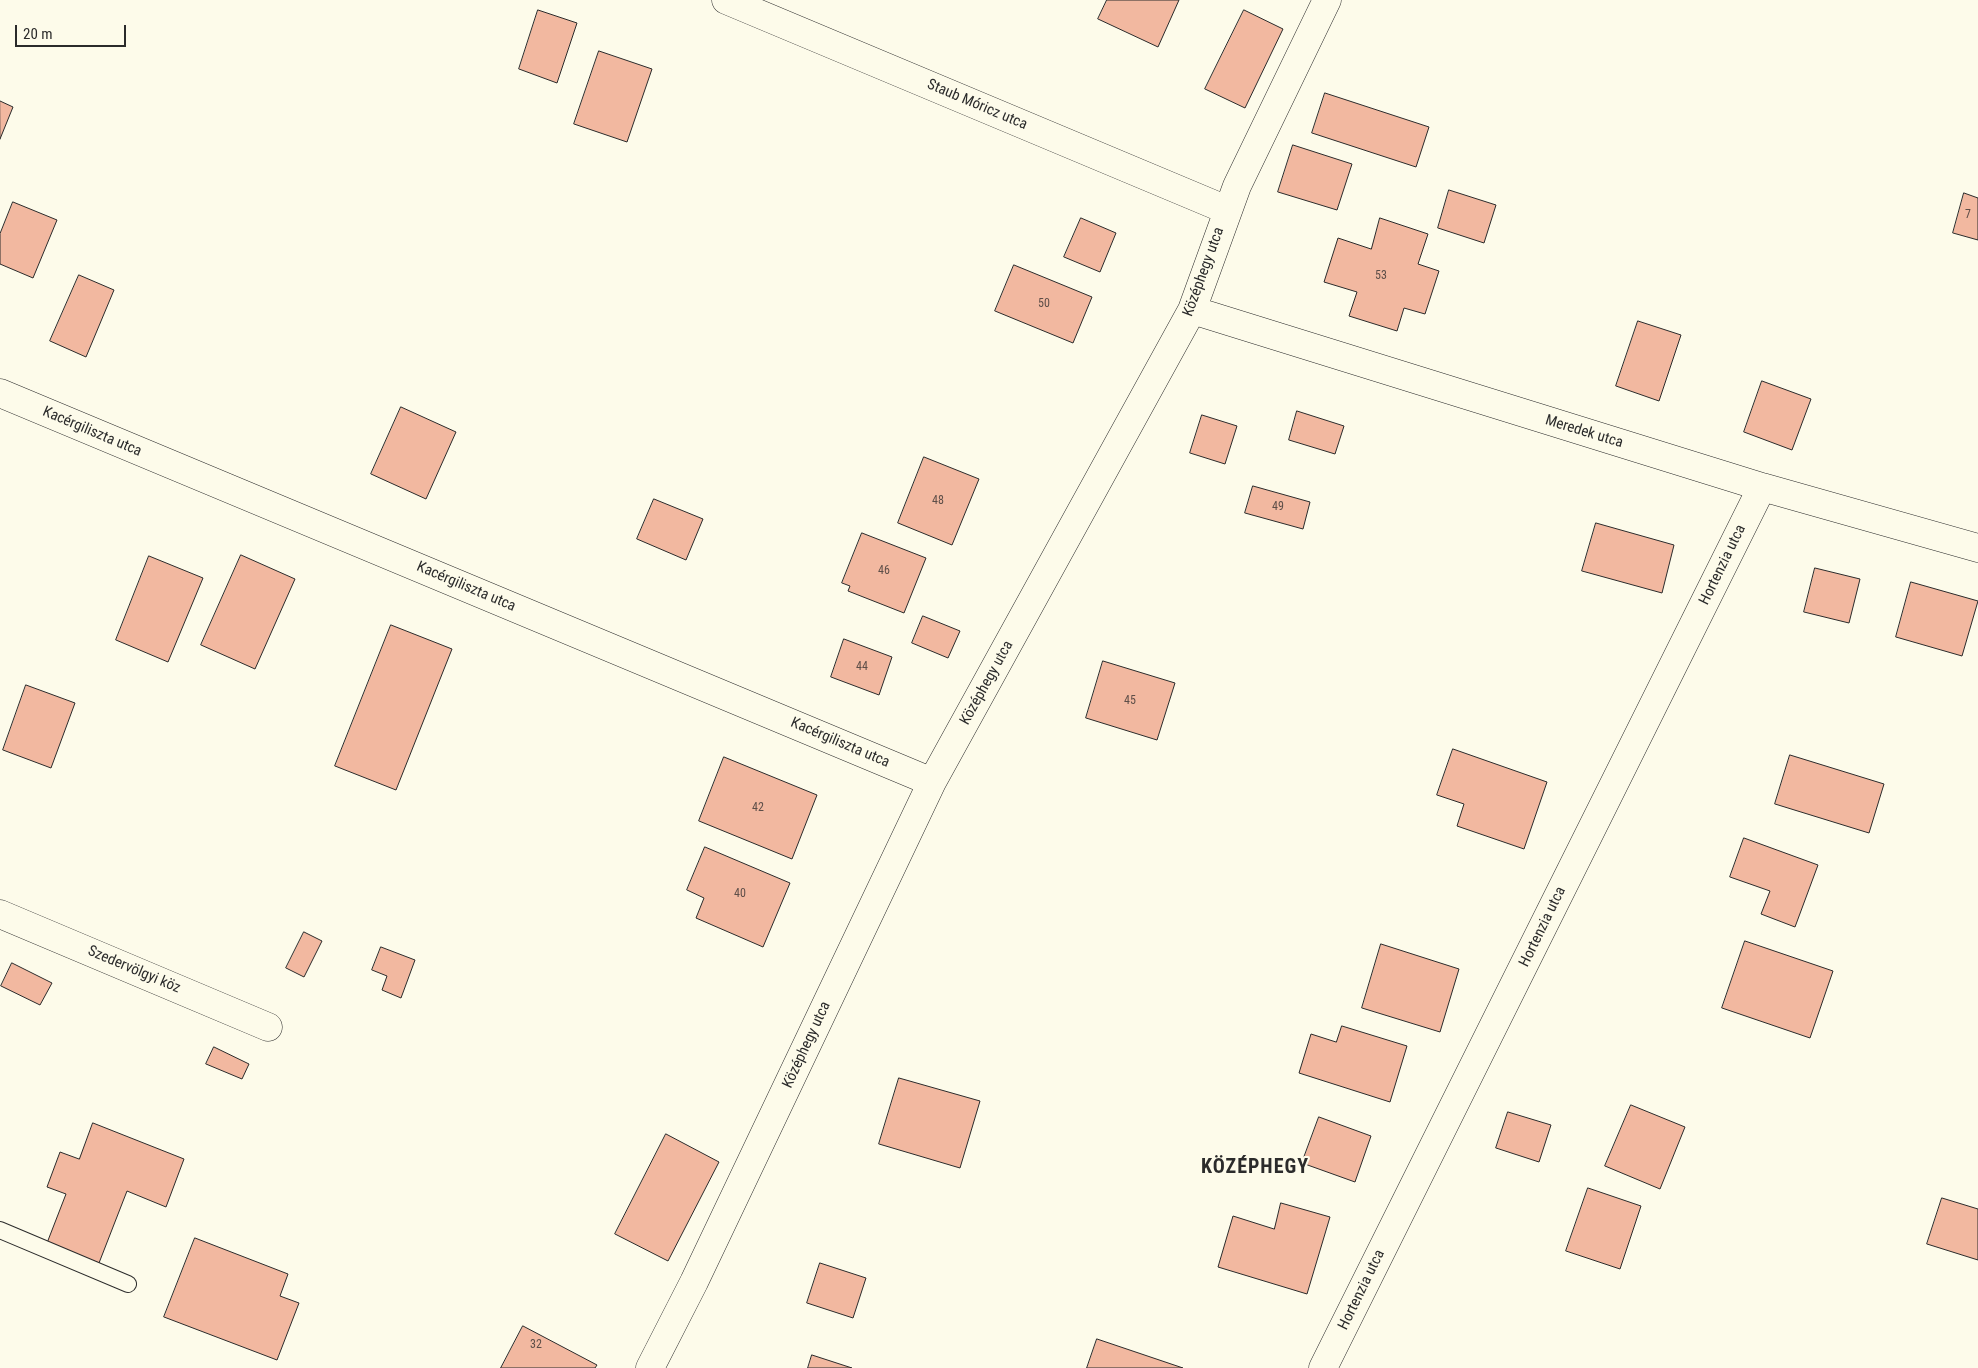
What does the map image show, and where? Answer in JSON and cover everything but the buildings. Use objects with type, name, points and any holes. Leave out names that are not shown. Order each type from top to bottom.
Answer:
[{"type":"street","name":"Staub Móricz utca","points":[[726,0],[1227,210]]},
{"type":"street","name":"Középhegy utca","points":[[650,1368],[694,1282],[932,782],[1192,310],[1227,210],[1327,0]]},
{"type":"street","name":"Meredek utca","points":[[1192,310],[1762,487],[1978,548]]},
{"type":"street","name":"Kacérgiliszta utca","points":[[0,393],[932,782]]},
{"type":"street","name":"Hortenzia utca","points":[[1323,1368],[1762,487]]},
{"type":"street","name":"Szedervölgyi köz","points":[[0,914],[268,1027]]},
{"type":"lane","points":[[0,1230],[128,1284]]},
{"type":"district","name":"KÖZÉPHEGY","points":[[1255,1168]]}]
